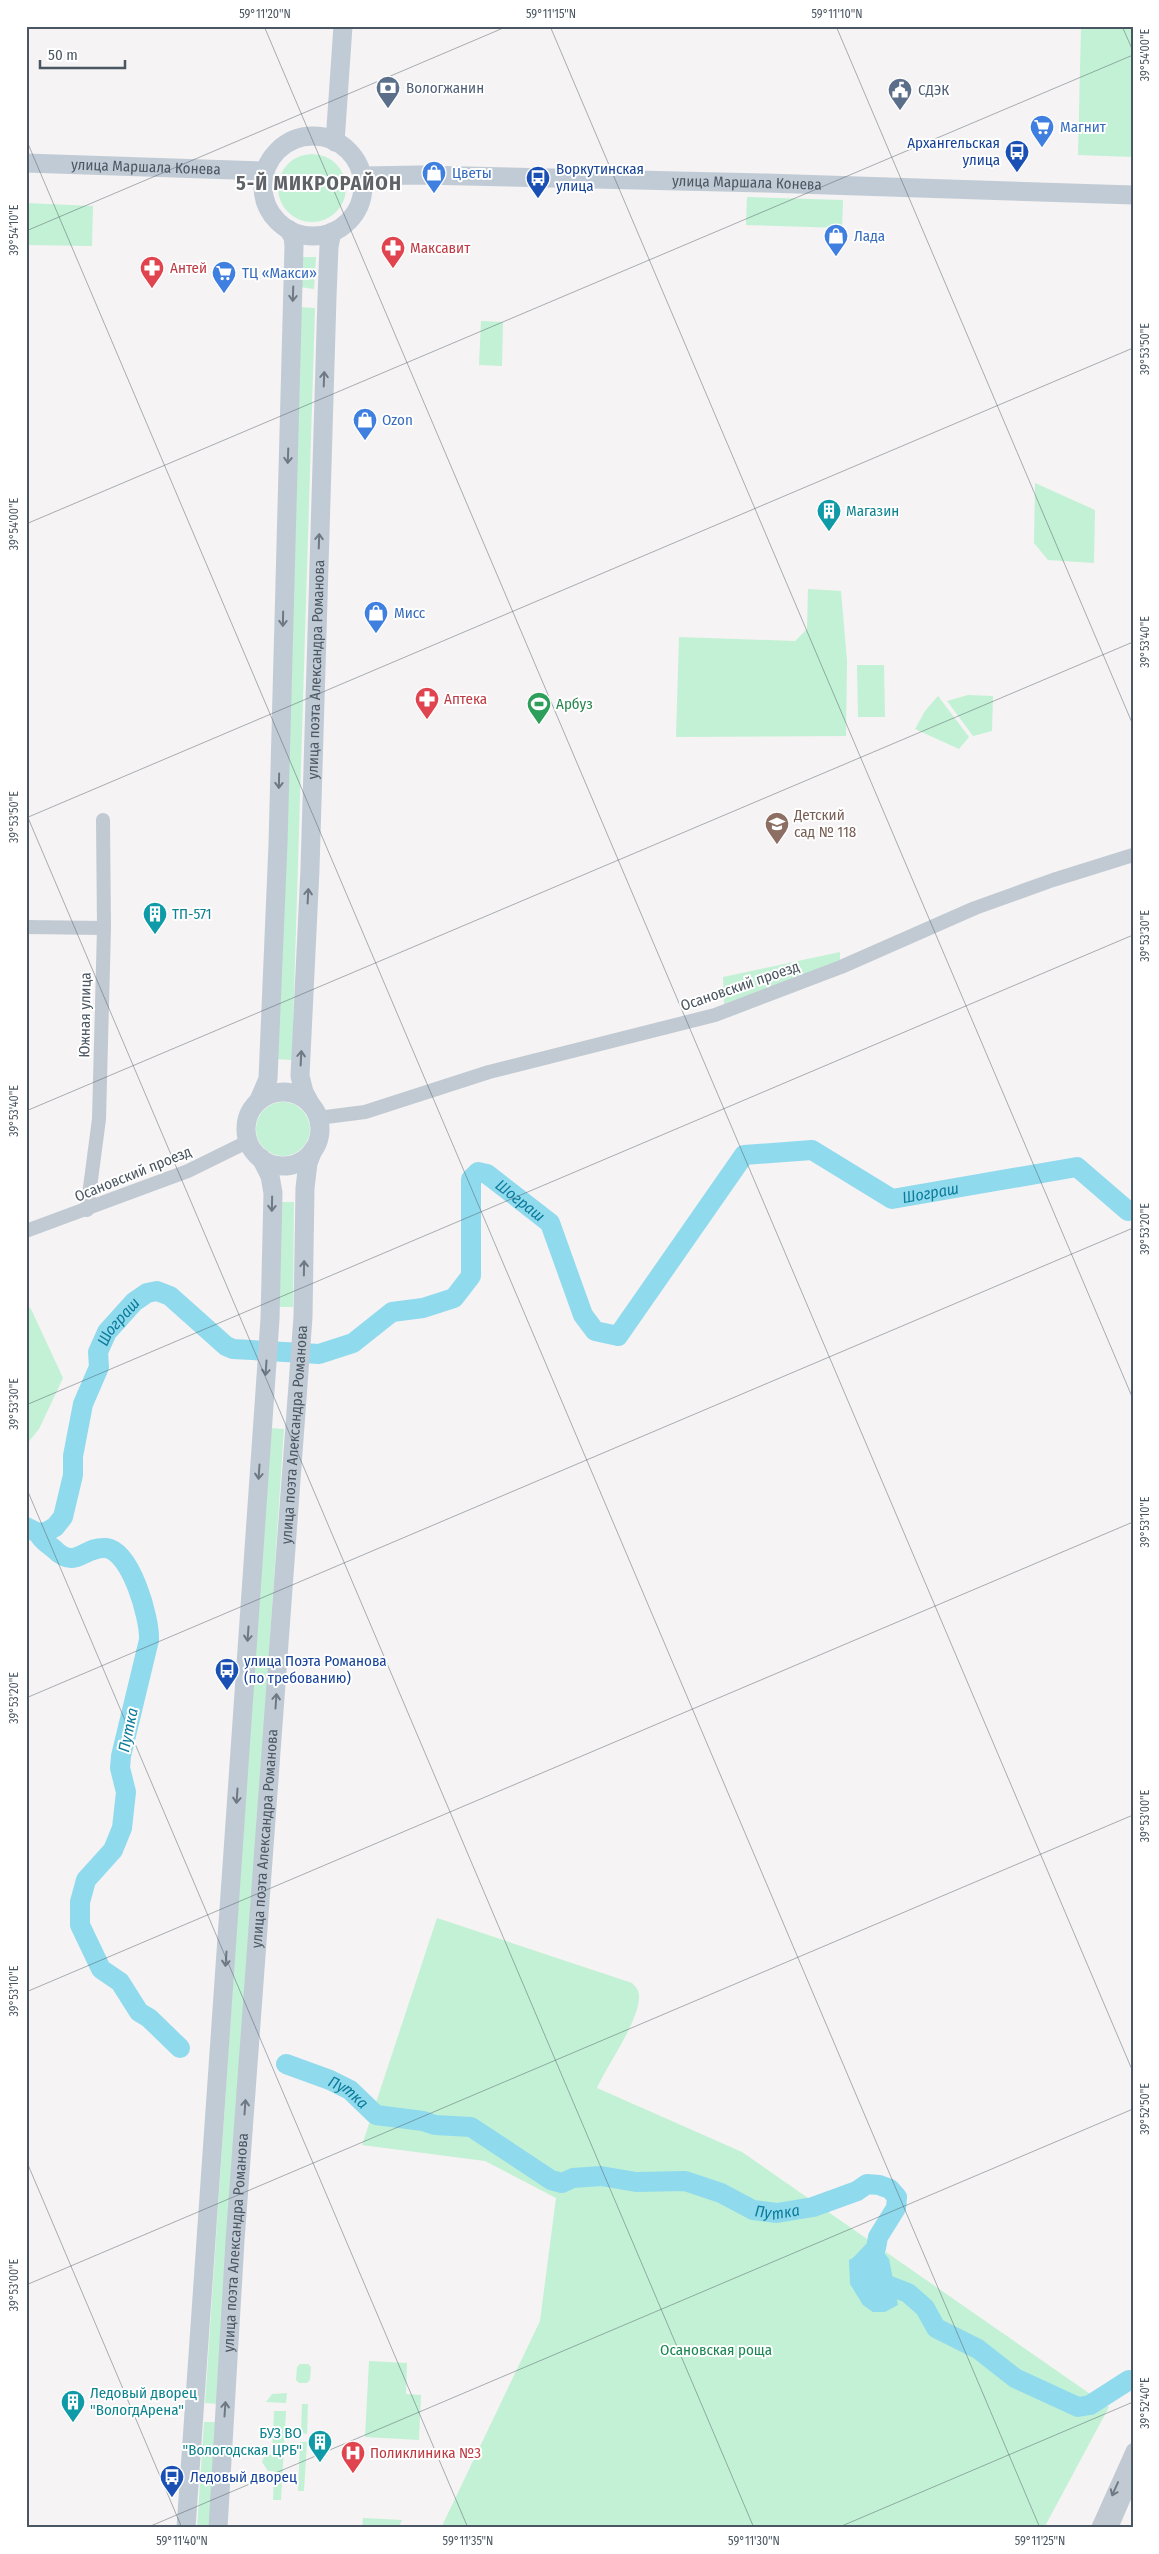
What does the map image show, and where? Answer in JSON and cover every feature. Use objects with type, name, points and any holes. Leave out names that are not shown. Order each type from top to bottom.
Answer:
[{"type":"main road","points":[[335,142],[342,26]]},
{"type":"main road","points":[[259,1100],[273,1093],[288,1092],[298,1095],[315,1111],[320,1131],[313,1150],[304,1159],[292,1164],[279,1165],[261,1158],[249,1142],[247,1120],[252,1108],[259,1100],[268,1079],[278,844],[294,246],[294,238],[288,229],[274,218],[266,202],[263,184],[265,172],[277,152],[294,140],[314,137],[335,142],[350,153],[362,176],[362,193],[357,210],[347,223],[332,232],[314,236],[288,229]]},
{"type":"main road","name":"улица Маршала Конева","points":[[26,163],[265,172]]},
{"type":"main road","name":"улица Маршала Конева","points":[[362,176],[421,175],[766,183],[1133,195]]},
{"type":"main road","name":"улица поэта Александра Романова","points":[[315,1111],[304,1092],[300,1076],[310,860],[327,297],[329,246],[332,232]]},
{"type":"main road","name":"улица поэта Александра Романова","points":[[218,2528],[235,2241],[303,1317],[305,1188],[308,1163],[313,1150]]},
{"type":"main road","name":"улица поэта Александра Романова","points":[[186,2528],[270,1319],[273,1192],[270,1176],[261,1158]]},
{"type":"street","name":"Южная улица","points":[[87,1210],[99,1120],[104,928],[103,820]]},
{"type":"street","name":"Осановский проезд","points":[[315,1111],[364,1112],[489,1072],[715,1015],[841,967],[975,908],[1053,880],[1133,855]]},
{"type":"street","points":[[26,926],[104,928]]},
{"type":"street","name":"Осановский проезд","points":[[31,1230],[188,1171],[249,1142]]},
{"type":"street","points":[[26,1217],[31,1230]]},
{"type":"street","points":[[1098,2528],[1133,2450]]},
{"type":"street","points":[[1111,2528],[1133,2477]]},
{"type":"green space","points":[[1081,26],[1133,27],[1133,157],[1078,155]]},
{"type":"green space","points":[[319,154],[331,160],[340,169],[346,181],[344,201],[336,212],[319,222],[305,222],[288,212],[280,201],[278,181],[288,164],[299,156]]},
{"type":"green space","points":[[747,197],[843,200],[842,228],[746,225]]},
{"type":"green space","points":[[26,203],[93,206],[92,246],[26,245]]},
{"type":"green space","points":[[302,257],[316,257],[314,289],[300,287]]},
{"type":"green space","points":[[298,307],[315,308],[292,1060],[275,1059]]},
{"type":"green space","points":[[481,321],[503,322],[502,366],[479,365]]},
{"type":"green space","points":[[1035,483],[1095,510],[1094,563],[1048,560],[1034,543]]},
{"type":"green space","points":[[808,589],[841,591],[847,661],[846,736],[676,737],[679,637],[795,641],[807,629]]},
{"type":"green space","points":[[857,665],[884,665],[885,717],[858,717]]},
{"type":"green space","points":[[968,695],[993,696],[992,731],[973,736],[947,701]]},
{"type":"green space","points":[[938,696],[969,737],[959,749],[915,729],[925,711]]},
{"type":"green space","points":[[840,952],[840,961],[724,1004],[723,977]]},
{"type":"green space","points":[[283,1102],[293,1104],[302,1110],[308,1119],[310,1129],[308,1139],[302,1148],[293,1154],[283,1156],[273,1154],[264,1148],[258,1139],[256,1129],[258,1119],[264,1110],[273,1104]]},
{"type":"green space","points":[[279,1202],[294,1202],[293,1307],[277,1307]]},
{"type":"green space","points":[[26,1304],[31,1309],[63,1378],[39,1429],[26,1445]]},
{"type":"green space","points":[[270,1428],[284,1429],[219,2404],[205,2403]]},
{"type":"green space","name":"Осановская роща","points":[[437,1918],[632,1983],[639,1994],[638,2006],[629,2030],[597,2088],[742,2152],[1109,2407],[1044,2528],[441,2528],[540,2321],[556,2198],[485,2161],[362,2145]]},
{"type":"green space","points":[[369,2361],[407,2363],[406,2394],[421,2395],[419,2440],[365,2437]]},
{"type":"green space","points":[[300,2364],[308,2364],[311,2367],[310,2380],[307,2383],[299,2383],[296,2380],[297,2367]]},
{"type":"green space","points":[[287,2393],[286,2403],[266,2402],[272,2394]]},
{"type":"green space","points":[[302,2404],[308,2404],[307,2434],[301,2433]]},
{"type":"green space","points":[[274,2411],[286,2411],[281,2500],[273,2500],[274,2471],[268,2471],[262,2462],[264,2457],[272,2454]]},
{"type":"green space","points":[[204,2422],[218,2422],[211,2528],[197,2528]]},
{"type":"green space","points":[[300,2442],[307,2442],[304,2491],[298,2491]]},
{"type":"green space","points":[[363,2518],[402,2520],[398,2528],[362,2528]]},
{"type":"water","points":[[870,2249],[882,2250],[889,2259],[898,2305],[885,2312],[873,2312],[863,2305],[850,2284],[849,2260]]},
{"type":"waterway","name":"Шограш","points":[[26,1527],[38,1533],[46,1532],[55,1527],[63,1517],[73,1475],[73,1456],[83,1404],[99,1367],[98,1352],[107,1332],[134,1302],[147,1293],[157,1291],[170,1296],[226,1346],[233,1349],[319,1354],[353,1343],[392,1312],[423,1308],[454,1298],[471,1276],[471,1179],[478,1172],[487,1174],[550,1223],[583,1315],[595,1331],[618,1336],[744,1155],[812,1150],[892,1199],[1077,1167],[1128,1211],[1133,1210]]},
{"type":"waterway","name":"Путка","points":[[38,1533],[45,1542],[68,1558],[74,1558],[98,1548],[106,1548],[115,1552],[131,1573],[142,1602],[149,1640],[121,1756],[120,1768],[126,1792],[122,1828],[113,1850],[86,1880],[80,1902],[80,1925],[101,1969],[120,1982],[139,2012],[149,2018],[180,2048]]},
{"type":"waterway","name":"Путка","points":[[286,2064],[330,2080],[350,2090],[376,2115],[423,2121],[435,2125],[471,2127],[551,2180],[562,2183],[573,2178],[601,2176],[636,2182],[685,2181],[721,2193],[753,2210],[777,2213],[813,2207],[857,2191],[867,2184],[879,2185],[890,2189],[897,2197],[896,2208],[878,2237],[876,2248],[861,2264],[864,2276],[908,2293],[925,2308],[936,2328],[978,2349],[1015,2378],[1078,2407],[1090,2405],[1129,2380]]},
{"type":"place","name":"Вологжанин","points":[[388,109]]},
{"type":"place","name":"СДЭК","points":[[900,111]]},
{"type":"place","name":"Магнит","points":[[1042,148]]},
{"type":"place","name":"Архангельская улица","points":[[1017,173]]},
{"type":"place","name":"Цветы","points":[[434,194]]},
{"type":"place","name":"Воркутинская улица","points":[[538,199]]},
{"type":"place","name":"Лада","points":[[836,257]]},
{"type":"place","name":"Максавит","points":[[393,269]]},
{"type":"place","name":"Антей","points":[[152,289]]},
{"type":"place","name":"ТЦ «Макси»","points":[[224,294]]},
{"type":"place","name":"Ozon","points":[[365,441]]},
{"type":"place","name":"Магазин","points":[[829,532]]},
{"type":"place","name":"Мисс","points":[[376,634]]},
{"type":"place","name":"Аптека","points":[[427,720]]},
{"type":"place","name":"Арбуз","points":[[539,725]]},
{"type":"place","name":"Детский сад № 118","points":[[777,845]]},
{"type":"place","name":"ТП-571","points":[[155,935]]},
{"type":"place","name":"улица Поэта Романова (по требованию)","points":[[227,1691]]},
{"type":"place","name":"Ледовый дворец \"ВологдАрена\"","points":[[73,2423]]},
{"type":"place","name":"БУЗ ВО \"Вологодская ЦРБ\"","points":[[320,2463]]},
{"type":"place","name":"Поликлиника №3","points":[[353,2474]]},
{"type":"place","name":"Ледовый дворец","points":[[172,2498]]},
{"type":"district","name":"5-Й МИКРОРАЙОН","points":[[319,183]]}]
